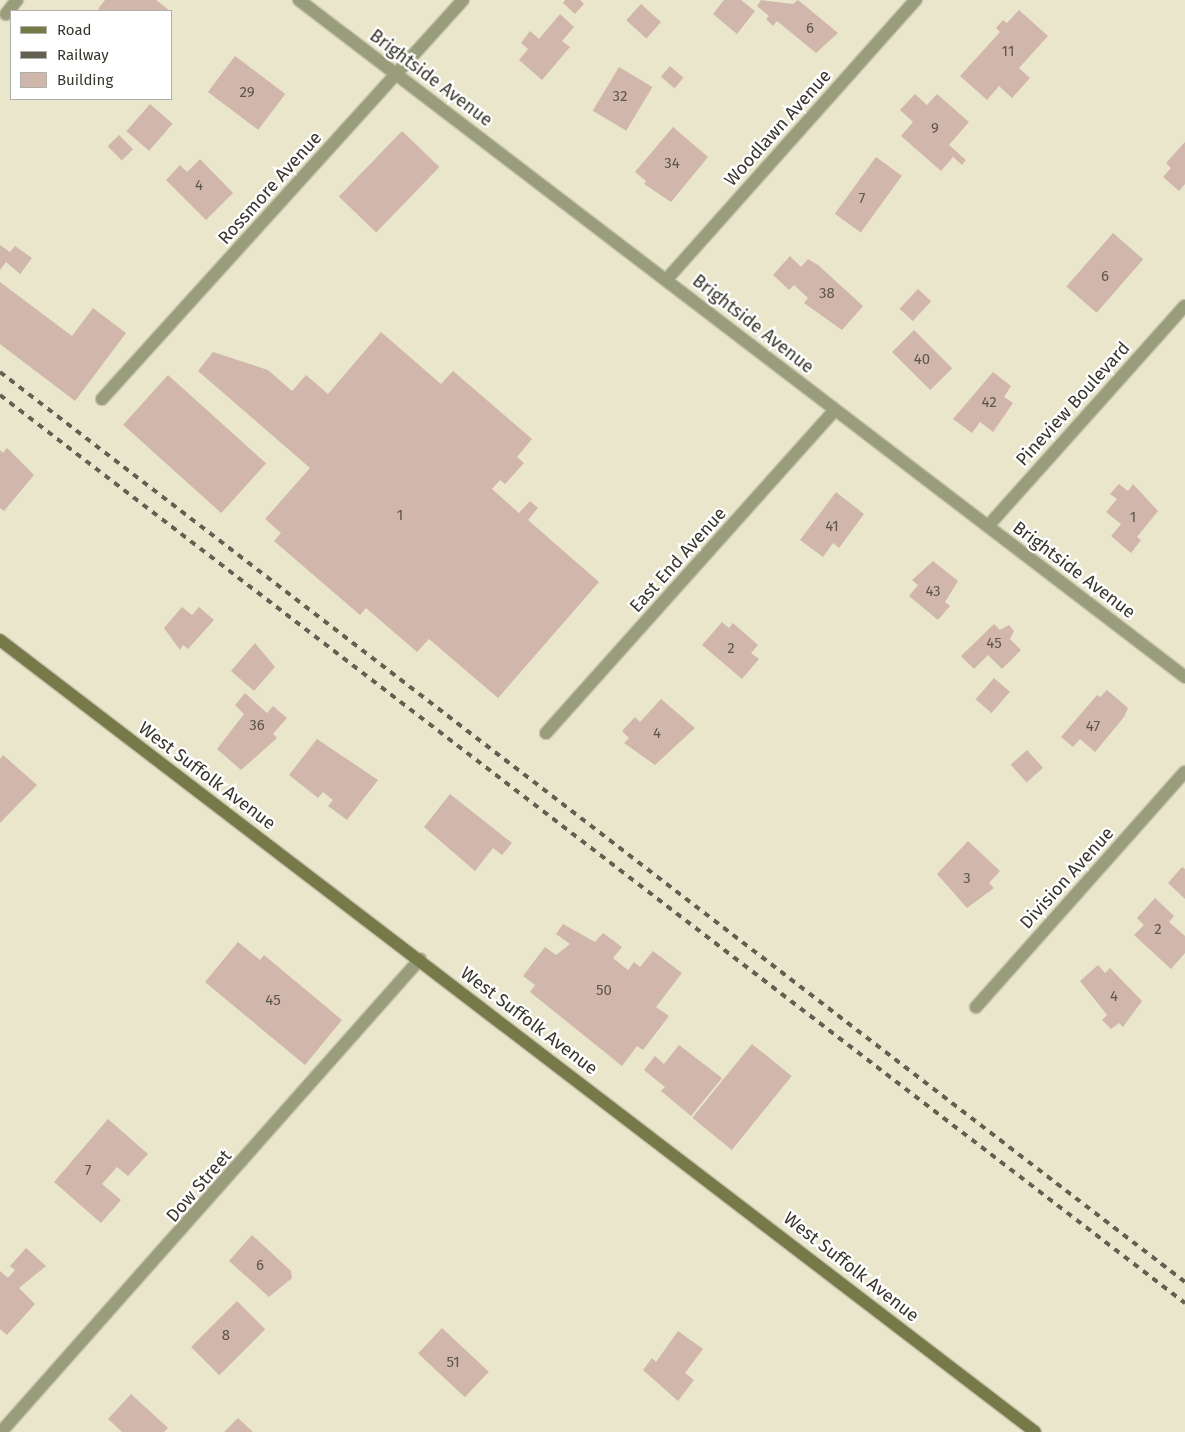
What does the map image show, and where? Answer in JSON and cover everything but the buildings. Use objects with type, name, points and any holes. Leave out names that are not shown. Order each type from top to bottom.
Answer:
[{"type":"main road","name":"West Suffolk Avenue","points":[[0,640],[1035,1432]]},
{"type":"street","points":[[6,14],[17,0]]},
{"type":"street","name":"Brightside Avenue","points":[[299,0],[667,279],[1185,677]]},
{"type":"street","name":"Rossmore Avenue","points":[[102,399],[464,0]]},
{"type":"street","name":"Woodlawn Avenue","points":[[667,279],[916,0]]},
{"type":"street","name":"Pineview Boulevard","points":[[988,526],[1185,306]]},
{"type":"street","name":"East End Avenue","points":[[546,733],[836,410]]},
{"type":"street","name":"Division Avenue","points":[[976,1007],[1185,772]]},
{"type":"street","name":"Dow Street","points":[[2,1432],[420,960]]},
{"type":"railway","points":[[0,372],[1185,1282]]},
{"type":"railway","points":[[0,395],[1185,1303]]}]
